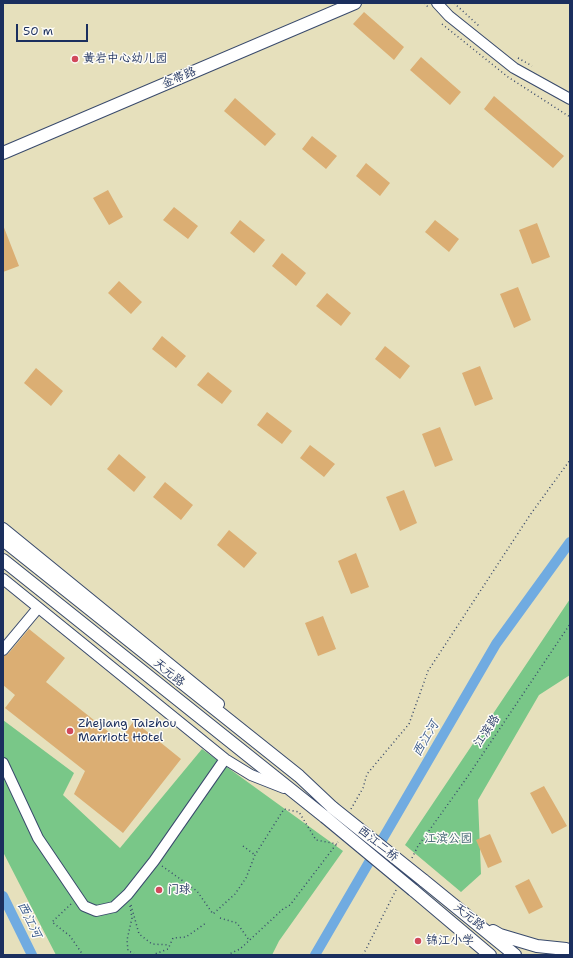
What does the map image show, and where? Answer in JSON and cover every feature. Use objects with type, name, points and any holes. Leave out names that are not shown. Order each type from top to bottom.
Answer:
[{"type":"main road","name":"金带路","points":[[3,152],[355,3]]},
{"type":"main road","name":"天元路","points":[[3,540],[299,776],[329,813]]},
{"type":"main road","name":"天元路","points":[[3,560],[288,789],[329,813]]},
{"type":"main road","name":"西江二桥","points":[[329,813],[423,880]]},
{"type":"main road","name":"西江二桥","points":[[329,813],[413,890]]},
{"type":"main road","name":"天元路","points":[[423,880],[515,955]]},
{"type":"main road","name":"天元路","points":[[413,890],[490,955]]},
{"type":"main road","points":[[465,914],[500,935],[537,946],[564,950]]},
{"type":"street","points":[[437,3],[449,16],[514,68],[570,99]]},
{"type":"street","points":[[3,528],[273,749],[299,776]]},
{"type":"street","points":[[3,579],[225,759],[251,775],[288,789]]},
{"type":"street","points":[[3,650],[38,608]]},
{"type":"street","points":[[3,763],[38,838],[84,906],[96,911],[114,907],[128,894],[154,861],[225,759]]},
{"type":"path","points":[[454,3],[479,26]]},
{"type":"path","points":[[513,55],[532,66]]},
{"type":"path","points":[[350,809],[363,788],[367,774],[410,724],[428,671],[530,515],[570,460]]},
{"type":"path","name":"江滨路","points":[[411,860],[418,846],[466,779],[570,624]]},
{"type":"path","points":[[154,861],[197,891],[213,914],[235,894],[246,878],[255,855],[284,810],[299,812],[316,840],[336,844]]},
{"type":"path","points":[[227,955],[240,949],[283,908],[290,905],[336,844],[339,837]]},
{"type":"path","points":[[243,846],[255,855]]},
{"type":"path","points":[[363,955],[397,889]]},
{"type":"path","points":[[128,894],[139,934],[152,944],[170,945]]},
{"type":"path","points":[[128,894],[132,918],[127,940],[128,951],[134,953]]},
{"type":"path","points":[[80,899],[73,901],[67,909],[52,922],[70,936],[83,955]]},
{"type":"path","points":[[220,918],[237,923],[249,940]]},
{"type":"path","points":[[152,955],[168,949],[173,938],[186,937],[206,923]]},
{"type":"green space","name":"江滨公园","points":[[570,599],[570,675],[539,695],[478,800],[481,874],[461,892],[405,845]]},
{"type":"green space","points":[[3,720],[74,773],[63,795],[120,848],[202,749],[343,851],[279,941],[272,955],[56,955],[3,852]]},
{"type":"building","points":[[364,12],[404,47],[394,60],[353,24]]},
{"type":"building","points":[[421,57],[461,92],[450,105],[410,70]]},
{"type":"building","points":[[494,96],[564,156],[553,168],[484,109]]},
{"type":"building","points":[[235,98],[276,134],[265,146],[224,111]]},
{"type":"building","points":[[312,136],[337,156],[326,169],[302,149]]},
{"type":"building","points":[[366,163],[390,183],[380,196],[356,176]]},
{"type":"building","points":[[108,190],[123,217],[109,225],[93,198]]},
{"type":"building","points":[[174,207],[198,226],[188,239],[163,220]]},
{"type":"building","points":[[240,220],[265,240],[254,253],[230,233]]},
{"type":"building","points":[[435,220],[459,239],[449,252],[425,232]]},
{"type":"building","points":[[537,223],[550,257],[532,264],[519,230]]},
{"type":"building","points":[[3,225],[19,266],[3,272]]},
{"type":"building","points":[[282,253],[306,273],[296,286],[272,266]]},
{"type":"building","points":[[119,281],[142,302],[131,314],[108,293]]},
{"type":"building","points":[[518,287],[531,320],[514,328],[500,294]]},
{"type":"building","points":[[327,293],[351,313],[341,326],[316,306]]},
{"type":"building","points":[[162,336],[186,356],[176,368],[152,349]]},
{"type":"building","points":[[385,346],[410,366],[400,379],[375,359]]},
{"type":"building","points":[[480,366],[493,399],[475,406],[462,373]]},
{"type":"building","points":[[36,368],[63,391],[51,406],[24,383]]},
{"type":"building","points":[[208,372],[232,391],[222,404],[197,385]]},
{"type":"building","points":[[267,412],[292,431],[282,444],[257,425]]},
{"type":"building","points":[[440,427],[453,460],[435,467],[422,434]]},
{"type":"building","points":[[310,445],[335,464],[324,477],[300,458]]},
{"type":"building","points":[[119,454],[146,477],[134,492],[107,469]]},
{"type":"building","points":[[165,482],[193,505],[181,520],[153,497]]},
{"type":"building","points":[[404,490],[417,523],[400,531],[386,497]]},
{"type":"building","points":[[229,530],[257,553],[244,568],[217,545]]},
{"type":"building","points":[[356,553],[369,587],[351,594],[338,561]]},
{"type":"building","points":[[323,616],[336,649],[318,656],[305,623]]},
{"type":"building","name":"Zhejiang Taizhou Marriott Hotel","points":[[29,629],[65,658],[46,682],[119,740],[134,721],[181,759],[123,833],[74,794],[85,771],[5,708],[15,695],[3,685],[3,656],[8,654]]},
{"type":"building","points":[[544,786],[567,826],[552,834],[530,793]]},
{"type":"building","points":[[490,834],[502,862],[488,868],[476,840]]},
{"type":"building","points":[[529,879],[543,907],[529,914],[515,886]]},
{"type":"waterway","name":"西江河","points":[[315,955],[496,644],[570,542]]},
{"type":"waterway","name":"西江河","points":[[3,896],[32,955]]},
{"type":"place","name":"黄岩中心幼儿园","points":[[75,59]]},
{"type":"place","name":"Zhejiang Taizhou Marriott Hotel","points":[[70,731]]},
{"type":"place","name":"门球","points":[[159,890]]},
{"type":"place","name":"锦江小学","points":[[418,941]]}]
